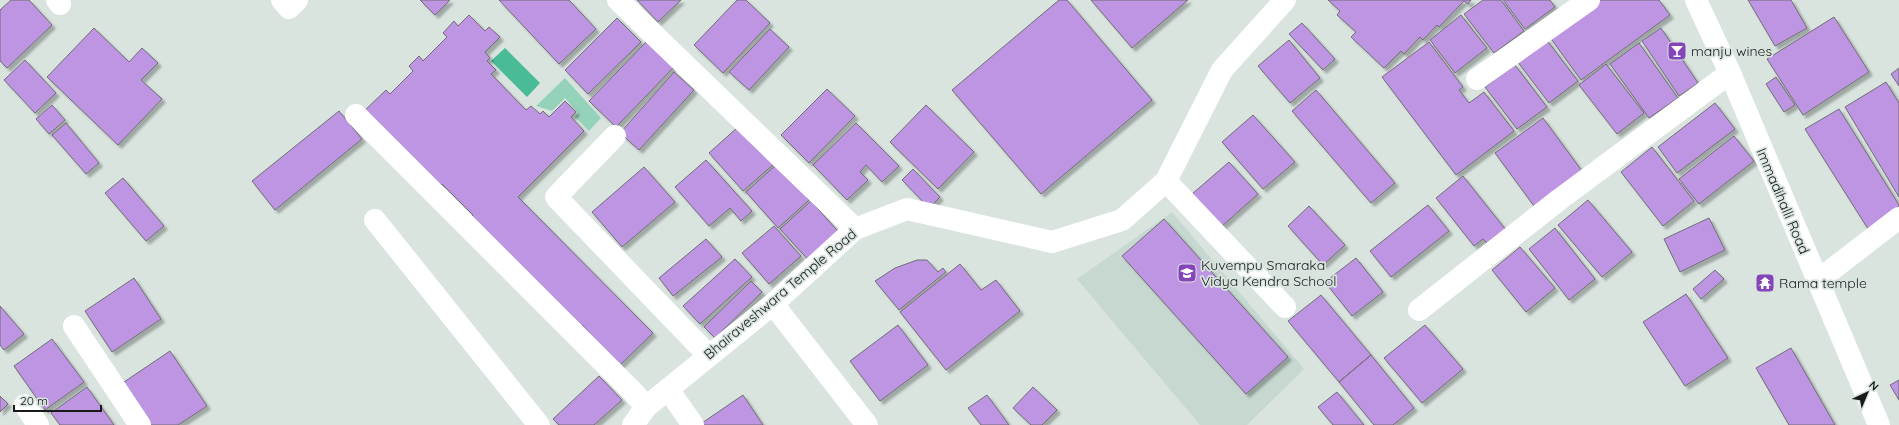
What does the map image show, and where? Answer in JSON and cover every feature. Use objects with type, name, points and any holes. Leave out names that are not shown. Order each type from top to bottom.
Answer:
[{"type":"street","points":[[282,0],[289,8],[297,0]]},
{"type":"street","points":[[618,0],[855,229]]},
{"type":"street","points":[[1477,80],[1589,0]]},
{"type":"street","name":"Immadihalli Road","points":[[1699,1],[1879,425]]},
{"type":"street","name":"Bhairaveshwara Temple Road","points":[[633,425],[646,407],[708,355],[773,304],[855,229],[907,209],[1052,242],[1122,220],[1166,181],[1222,70],[1279,2]]},
{"type":"street","points":[[1420,310],[1560,199],[1730,73]]},
{"type":"street","points":[[356,115],[633,392],[646,407]]},
{"type":"street","points":[[615,136],[556,197],[708,355]]},
{"type":"street","points":[[1166,181],[1285,307]]},
{"type":"street","points":[[1817,281],[1899,218]]},
{"type":"street","points":[[375,220],[538,425]]},
{"type":"street","points":[[773,304],[868,425]]},
{"type":"street","points":[[74,326],[140,425]]},
{"type":"street","points":[[668,389],[693,425]]},
{"type":"street","points":[[25,405],[38,425]]},
{"type":"shaded area","points":[[505,48],[540,83],[527,97],[491,61]]},
{"type":"shaded area","points":[[565,78],[601,118],[589,131],[575,117],[578,113],[565,98],[552,111],[536,106]]},
{"type":"shaded area","points":[[1172,212],[1304,369],[1247,425],[1200,425],[1077,279]]},
{"type":"building","points":[[11,0],[29,0],[52,25],[7,68],[0,61],[0,10]]},
{"type":"building","points":[[420,0],[450,0],[435,15]]},
{"type":"building","points":[[499,0],[569,0],[596,29],[559,64]]},
{"type":"building","points":[[637,0],[681,0],[658,22]]},
{"type":"building","points":[[737,0],[746,0],[770,23],[723,73],[694,45]]},
{"type":"building","points":[[1059,0],[1067,0],[1152,100],[1041,194],[952,90]]},
{"type":"building","points":[[1091,0],[1188,0],[1132,48]]},
{"type":"building","points":[[1328,0],[1471,0],[1468,4],[1464,1],[1439,27],[1437,25],[1423,40],[1420,37],[1404,54],[1401,51],[1384,68],[1351,37],[1356,32],[1337,15],[1340,11]]},
{"type":"building","points":[[1483,0],[1501,0],[1524,31],[1494,53],[1464,14]]},
{"type":"building","points":[[1503,0],[1550,0],[1555,7],[1525,29]]},
{"type":"building","points":[[1599,0],[1659,0],[1670,15],[1581,80],[1549,36]]},
{"type":"building","points":[[1748,0],[1791,0],[1807,28],[1775,46]]},
{"type":"building","points":[[469,15],[485,31],[489,27],[500,37],[485,52],[490,58],[487,61],[496,70],[491,74],[526,110],[531,106],[540,114],[543,111],[549,117],[565,101],[576,112],[571,117],[584,131],[518,197],[653,333],[619,366],[582,325],[578,330],[468,220],[473,215],[442,184],[437,189],[362,113],[386,90],[390,94],[413,71],[409,66],[419,56],[423,61],[447,37],[443,33],[454,21],[458,26]]},
{"type":"building","points":[[1461,15],[1487,48],[1455,73],[1430,40]]},
{"type":"building","points":[[1834,17],[1869,72],[1803,115],[1767,59]]},
{"type":"building","points":[[617,18],[641,42],[588,94],[565,70]]},
{"type":"building","points":[[1302,23],[1335,59],[1323,70],[1289,34]]},
{"type":"building","points":[[94,28],[129,62],[142,48],[158,63],[141,80],[162,99],[118,145],[47,77]]},
{"type":"building","points":[[1661,28],[1698,83],[1679,96],[1642,41]]},
{"type":"building","points":[[770,29],[789,47],[749,90],[729,72]]},
{"type":"building","points":[[1546,39],[1578,81],[1549,103],[1517,61]]},
{"type":"building","points":[[648,40],[675,66],[616,127],[589,101]]},
{"type":"building","points":[[1289,40],[1320,78],[1290,103],[1258,66]]},
{"type":"building","points":[[1429,42],[1463,87],[1459,90],[1469,103],[1484,92],[1514,131],[1456,175],[1382,77]]},
{"type":"building","points":[[1639,43],[1678,98],[1649,118],[1610,64]]},
{"type":"building","points":[[25,60],[56,93],[35,113],[4,80]]},
{"type":"building","points":[[1606,64],[1644,113],[1617,134],[1579,85]]},
{"type":"building","points":[[1515,65],[1547,107],[1517,129],[1485,87]]},
{"type":"building","points":[[1899,68],[1899,86],[1891,74]]},
{"type":"building","points":[[674,72],[694,90],[639,150],[620,133]]},
{"type":"building","points":[[1776,77],[1795,105],[1784,112],[1766,84]]},
{"type":"building","points":[[1886,82],[1899,103],[1899,197],[1845,107]]},
{"type":"building","points":[[827,89],[855,116],[809,163],[781,135]]},
{"type":"building","points":[[1316,90],[1395,183],[1371,203],[1292,111]]},
{"type":"building","points":[[1715,103],[1735,129],[1677,173],[1658,147]]},
{"type":"building","points":[[52,105],[65,120],[49,134],[36,119]]},
{"type":"building","points":[[926,105],[974,152],[938,189],[890,142]]},
{"type":"building","points":[[1839,109],[1899,205],[1899,209],[1868,229],[1805,129]]},
{"type":"building","points":[[339,111],[362,139],[275,210],[252,181]]},
{"type":"building","points":[[1253,115],[1295,162],[1263,189],[1222,142]]},
{"type":"building","points":[[1543,118],[1582,171],[1534,206],[1495,153]]},
{"type":"building","points":[[66,123],[99,163],[86,174],[52,135]]},
{"type":"building","points":[[856,123],[899,166],[882,182],[866,165],[860,172],[868,180],[847,200],[813,165]]},
{"type":"building","points":[[739,126],[774,164],[743,191],[709,153]]},
{"type":"building","points":[[1734,136],[1754,161],[1699,204],[1679,179]]},
{"type":"building","points":[[1652,147],[1694,201],[1663,226],[1621,172]]},
{"type":"building","points":[[706,160],[752,211],[741,221],[730,208],[709,226],[675,187]]},
{"type":"building","points":[[1229,162],[1258,194],[1221,227],[1192,194]]},
{"type":"building","points":[[777,164],[809,200],[778,228],[746,192]]},
{"type":"building","points":[[644,167],[675,202],[622,247],[592,212]]},
{"type":"building","points":[[913,169],[940,197],[929,208],[902,180]]},
{"type":"building","points":[[1463,176],[1506,230],[1488,244],[1483,239],[1474,246],[1436,198]]},
{"type":"building","points":[[123,178],[164,226],[146,241],[105,193]]},
{"type":"building","points":[[1588,200],[1632,252],[1602,277],[1558,225]]},
{"type":"building","points":[[811,201],[843,237],[813,265],[780,229]]},
{"type":"building","points":[[1428,205],[1449,231],[1391,277],[1370,251]]},
{"type":"building","points":[[1309,206],[1345,245],[1323,265],[1288,226]]},
{"type":"building","points":[[1709,218],[1725,250],[1680,272],[1664,239]]},
{"type":"building","points":[[1164,219],[1288,357],[1246,394],[1122,256]]},
{"type":"building","points":[[774,226],[801,256],[769,284],[742,253]]},
{"type":"building","points":[[1555,228],[1595,279],[1569,300],[1529,249]]},
{"type":"building","points":[[706,239],[722,257],[673,296],[659,278]]},
{"type":"building","points":[[1520,247],[1555,288],[1526,312],[1492,270]]},
{"type":"building","points":[[1356,258],[1383,292],[1352,316],[1325,282]]},
{"type":"building","points":[[735,259],[752,277],[700,324],[683,306]]},
{"type":"building","points":[[917,260],[927,260],[938,272],[943,268],[946,272],[899,310],[875,281],[895,268]]},
{"type":"building","points":[[960,264],[981,290],[996,280],[1020,311],[946,370],[900,312]]},
{"type":"building","points":[[1715,270],[1724,279],[1701,299],[1693,289]]},
{"type":"building","points":[[134,278],[161,319],[112,352],[85,311]]},
{"type":"building","points":[[751,281],[762,292],[715,338],[704,327]]},
{"type":"building","points":[[1686,294],[1728,358],[1685,386],[1643,322]]},
{"type":"building","points":[[1321,295],[1371,355],[1339,382],[1288,321]]},
{"type":"building","points":[[0,306],[24,334],[4,350],[0,345]]},
{"type":"building","points":[[898,325],[928,365],[880,401],[850,361]]},
{"type":"building","points":[[1425,325],[1463,369],[1422,403],[1384,358]]},
{"type":"building","points":[[52,339],[84,382],[45,410],[14,366]]},
{"type":"building","points":[[1791,348],[1835,425],[1789,425],[1756,368]]},
{"type":"building","points":[[170,351],[207,406],[178,425],[148,425],[121,384]]},
{"type":"building","points":[[1371,355],[1414,408],[1393,425],[1374,425],[1339,382]]},
{"type":"building","points":[[599,376],[622,400],[594,425],[559,425],[553,419]]},
{"type":"building","points":[[1899,380],[1899,400],[1890,385]]},
{"type":"building","points":[[87,387],[114,425],[60,425],[51,413]]},
{"type":"building","points":[[1033,387],[1057,410],[1042,425],[1031,425],[1013,408]]},
{"type":"building","points":[[1337,392],[1364,425],[1333,425],[1318,407]]},
{"type":"building","points":[[743,395],[763,425],[699,425]]},
{"type":"building","points":[[987,395],[1009,425],[981,425],[968,408]]},
{"type":"building","points":[[0,396],[8,404],[0,412]]},
{"type":"place","name":"manju wines","points":[[1677,51]]},
{"type":"place","name":"Kuvempu Smaraka Vidya Kendra School","points":[[1187,273]]},
{"type":"place","name":"Rama temple","points":[[1765,283]]}]
